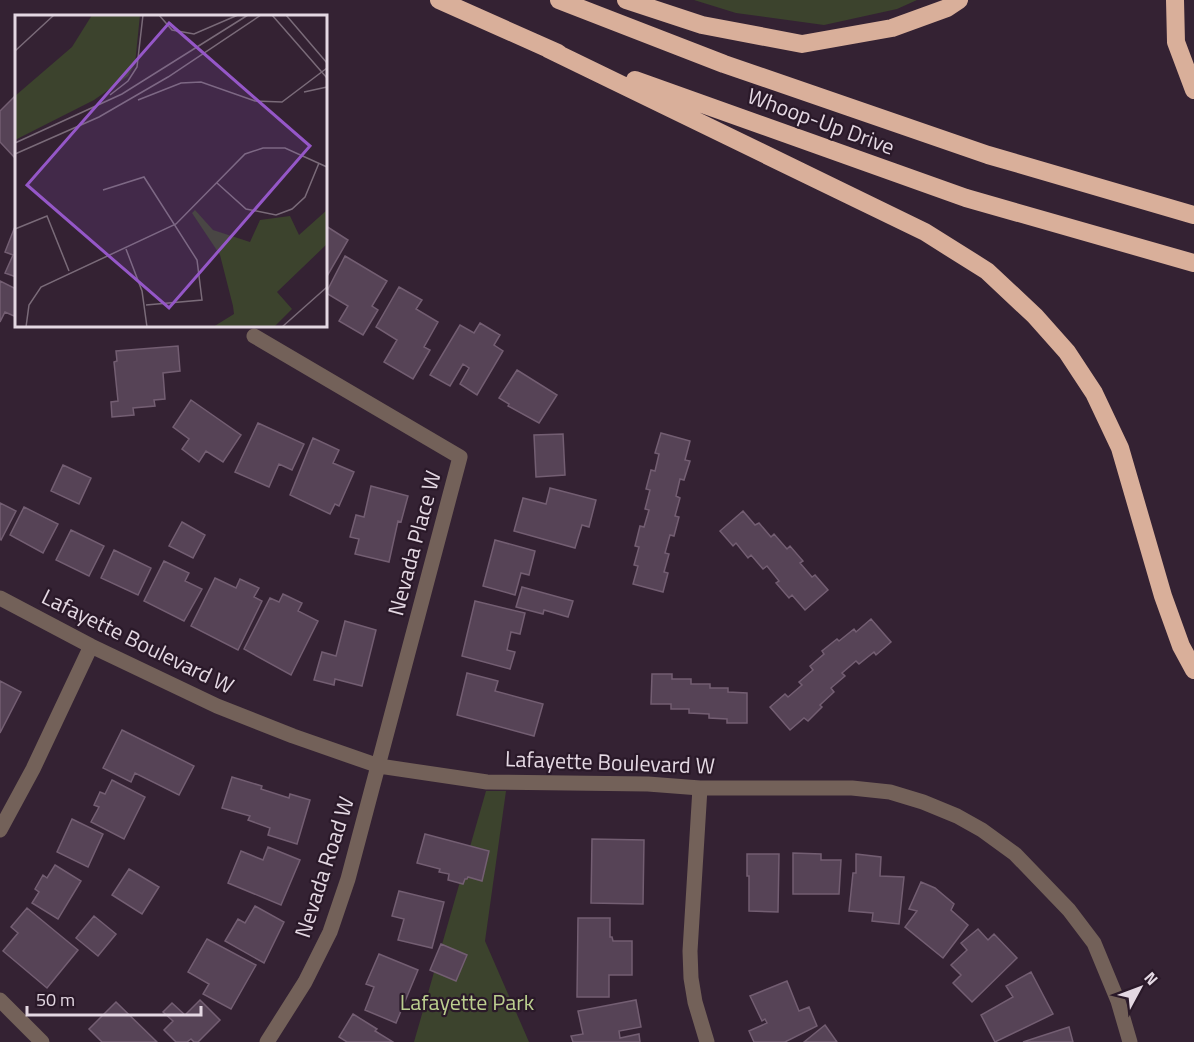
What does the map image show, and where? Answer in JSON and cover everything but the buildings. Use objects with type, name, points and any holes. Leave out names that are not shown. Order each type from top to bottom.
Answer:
[{"type":"highway","name":"Whoop-Up Drive","points":[[439,0],[548,49],[966,198],[1194,264]]},
{"type":"highway","name":"Whoop-Up Drive","points":[[559,0],[724,64],[978,152],[1194,215]]},
{"type":"highway","points":[[626,0],[702,25],[802,44],[892,28],[947,8],[959,0]]},
{"type":"highway","points":[[1175,0],[1176,42],[1194,90]]},
{"type":"highway","points":[[548,49],[925,231],[987,271],[1035,316],[1078,368],[1094,393],[1120,448],[1163,596],[1181,646],[1194,670]]},
{"type":"street","name":"Nevada Place W","points":[[254,336],[460,457],[379,766]]},
{"type":"street","name":"Lafayette Boulevard W","points":[[0,598],[91,646],[217,706],[379,766],[487,782],[648,784],[700,788],[852,788],[890,792],[923,802],[957,816],[982,830],[1015,854],[1069,910],[1094,943],[1118,1001],[1130,1042]]},
{"type":"street","points":[[0,830],[33,769],[91,646]]},
{"type":"street","name":"Nevada Road W","points":[[267,1042],[305,982],[330,933],[348,879],[379,766]]},
{"type":"street","points":[[700,788],[690,951],[695,1002],[707,1042]]},
{"type":"street","points":[[0,1000],[42,1042]]},
{"type":"green space","points":[[694,0],[917,0],[897,9],[824,25],[736,13]]},
{"type":"green space","name":"Lafayette Park","points":[[486,791],[506,791],[485,941],[529,1042],[414,1042]]}]
